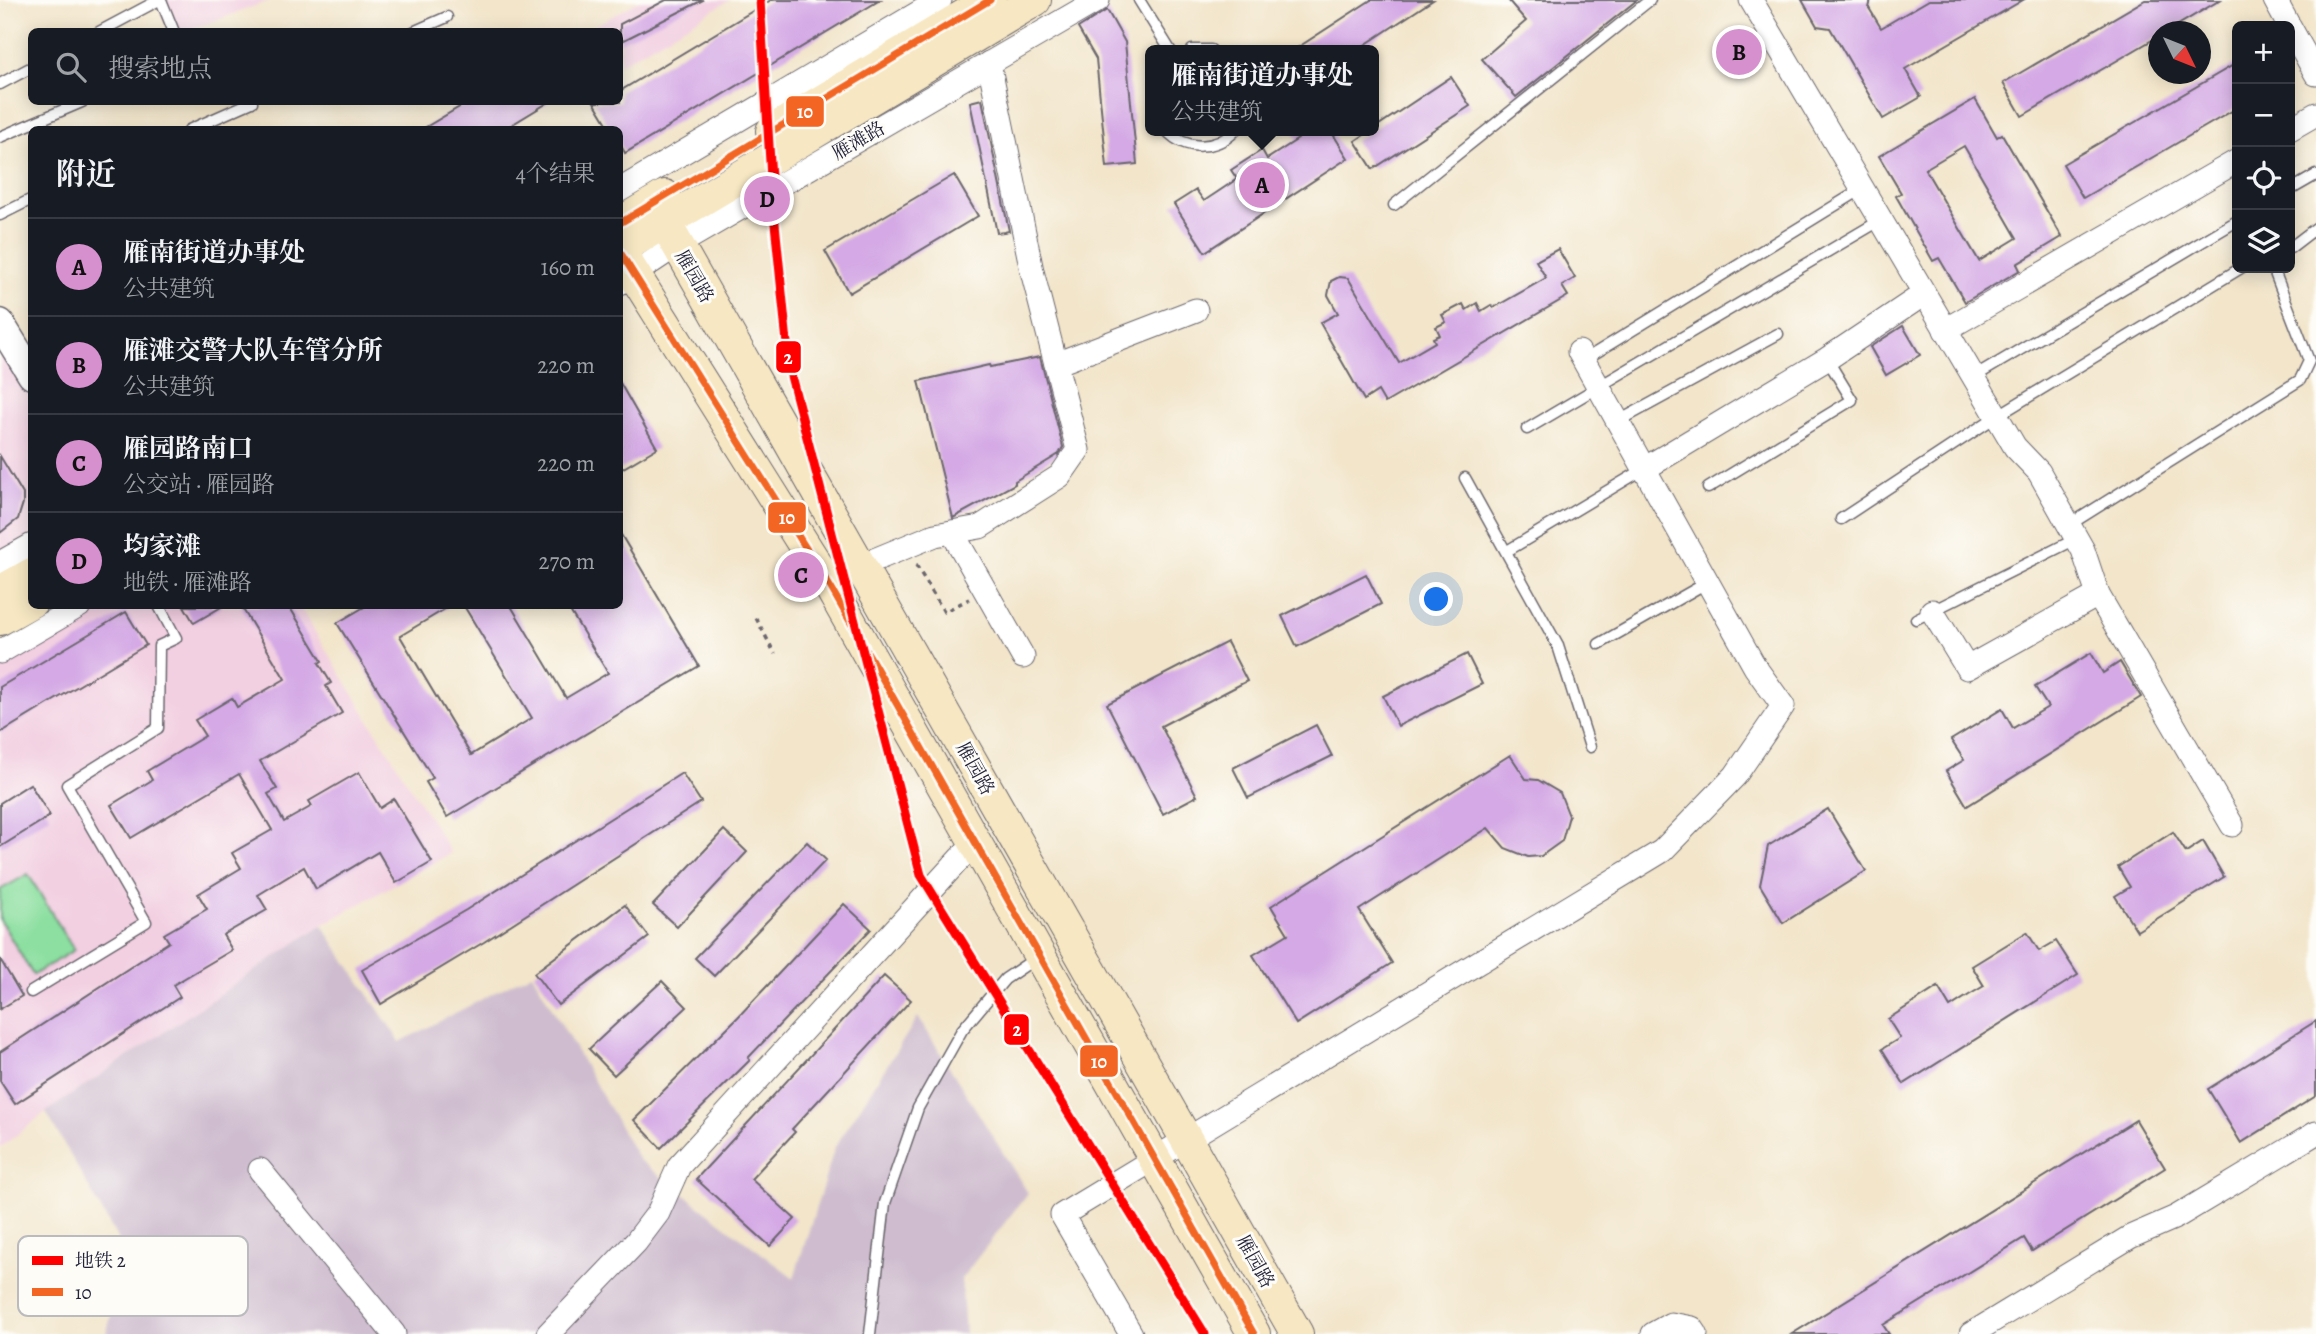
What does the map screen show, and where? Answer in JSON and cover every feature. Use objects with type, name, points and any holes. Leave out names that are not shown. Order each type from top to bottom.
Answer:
[{"type":"main road","name":"雁滩路","points":[[623,265],[649,208],[990,0]]},
{"type":"main road","name":"雁滩路","points":[[623,221],[1035,0]]},
{"type":"main road","name":"雁园路","points":[[649,208],[862,565],[1297,1334]]},
{"type":"main road","name":"雁园路","points":[[623,265],[831,588],[1254,1334]]},
{"type":"main road","points":[[0,593],[28,576]]},
{"type":"main road","points":[[0,619],[28,603]]},
{"type":"street","name":"雁滩路","points":[[649,208],[940,0]]},
{"type":"street","name":"雁滩路","points":[[649,208],[989,64],[1098,0]]},
{"type":"street","points":[[1751,0],[2015,447],[2039,472],[2073,532],[2098,595],[2232,825]]},
{"type":"street","points":[[2274,0],[2286,21]]},
{"type":"street","points":[[2295,36],[2316,74]]},
{"type":"street","points":[[862,565],[935,535],[979,527],[1060,476],[1078,450],[1032,271],[989,64]]},
{"type":"street","points":[[2295,126],[2316,114]]},
{"type":"street","points":[[1945,330],[2232,164]]},
{"type":"street","points":[[1644,469],[1828,359],[1924,294]]},
{"type":"street","points":[[1056,364],[1196,310]]},
{"type":"street","points":[[0,323],[28,368]]},
{"type":"street","points":[[1131,1334],[1062,1215],[1662,850],[1735,776],[1783,706],[1755,667],[1581,356]]},
{"type":"street","points":[[952,532],[1023,657]]},
{"type":"street","points":[[0,563],[28,547]]},
{"type":"street","points":[[1924,615],[1967,668],[2098,595]]},
{"type":"street","points":[[0,652],[74,609]]},
{"type":"street","points":[[558,1331],[658,1213],[679,1166],[974,843]]},
{"type":"street","points":[[1971,1334],[2130,1237],[2176,1217],[2316,1133]]},
{"type":"street","points":[[260,1170],[394,1334]]},
{"type":"street","points":[[1653,1334],[1671,1324],[1692,1328],[1696,1334]]},
{"type":"lane","points":[[107,28],[160,0],[172,28]]},
{"type":"lane","points":[[1139,0],[1167,45]]},
{"type":"lane","points":[[1394,205],[1650,0]]},
{"type":"lane","points":[[422,28],[447,17]]},
{"type":"lane","points":[[0,84],[28,69]]},
{"type":"lane","points":[[0,137],[75,105]]},
{"type":"lane","points":[[198,126],[245,105]]},
{"type":"lane","points":[[1172,136],[1191,145],[1210,146],[1229,136]]},
{"type":"lane","points":[[2295,187],[2316,174]]},
{"type":"lane","points":[[1581,356],[1862,189]]},
{"type":"lane","points":[[0,215],[28,201]]},
{"type":"lane","points":[[1527,429],[1881,220]]},
{"type":"lane","points":[[1974,377],[2232,224]]},
{"type":"lane","points":[[2295,244],[2316,228]]},
{"type":"lane","points":[[1841,519],[1997,416],[2233,273]]},
{"type":"lane","points":[[1924,615],[2073,532],[2300,380],[2309,361],[2275,273]]},
{"type":"lane","points":[[1617,422],[1778,334]]},
{"type":"lane","points":[[1708,488],[1852,400],[1828,359]]},
{"type":"lane","points":[[1507,551],[1644,469]]},
{"type":"lane","points":[[1465,478],[1558,646],[1590,747]]},
{"type":"lane","points":[[1599,644],[1707,582]]},
{"type":"lane","points":[[31,992],[146,922],[67,785],[158,728],[159,646],[176,638],[161,609]]},
{"type":"lane","points":[[870,1334],[884,1203],[918,1108],[962,1030],[1005,979],[1038,957]]},
{"type":"path","points":[[912,557],[944,612],[985,590]]},
{"type":"path","points":[[756,618],[775,654]]},
{"type":"shaded area","points":[[155,0],[272,0],[194,28],[168,28]]},
{"type":"shaded area","points":[[641,0],[730,0],[623,62],[623,28],[591,28]]},
{"type":"shaded area","points":[[0,323],[28,368],[28,576],[0,592]]},
{"type":"shaded area","points":[[91,609],[301,609],[451,853],[322,925],[46,1112],[0,1148],[0,661]]},
{"type":"shaded area","points":[[322,925],[400,1042],[532,973],[639,1160],[794,1278],[835,1147],[918,1017],[1028,1193],[961,1279],[965,1334],[106,1334],[111,1316],[248,1316],[248,1236],[116,1236],[46,1112]]},
{"type":"green space","points":[[28,874],[74,950],[33,975],[0,920],[0,890]]},
{"type":"building","points":[[666,0],[703,0],[623,40],[623,28],[620,28],[620,24]]},
{"type":"building","points":[[771,0],[880,0],[625,153],[623,126],[609,126],[596,105],[623,105],[623,89]]},
{"type":"building","points":[[1371,0],[1433,0],[1365,45],[1302,45]]},
{"type":"building","points":[[1508,0],[1637,0],[1516,97],[1482,59],[1526,21]]},
{"type":"building","points":[[1802,0],[1871,0],[1869,8],[1881,28],[1929,0],[2023,0],[1905,69],[1921,97],[1883,119],[1830,28],[1817,26]]},
{"type":"building","points":[[2145,0],[2220,0],[2185,21],[2148,21],[2148,42],[2022,116],[2003,83]]},
{"type":"building","points":[[1107,10],[1125,42],[1137,164],[1107,167],[1096,59],[1078,28]]},
{"type":"building","points":[[2232,66],[2232,111],[2083,198],[2063,164],[2201,84],[2211,84],[2211,78]]},
{"type":"building","points":[[1451,77],[1470,106],[1373,169],[1355,141],[1362,136],[1379,136],[1379,125]]},
{"type":"building","points":[[982,99],[1009,231],[997,233],[970,102]]},
{"type":"building","points":[[1975,99],[1997,137],[2002,134],[2062,237],[2017,264],[2020,270],[1965,302],[1939,258],[1933,261],[1896,196],[1901,193],[1879,156]],"holes":[[[1964,146],[2017,238],[1979,261],[1925,169]]]},
{"type":"building","points":[[463,105],[544,105],[510,126],[428,126]]},
{"type":"building","points":[[1296,136],[1334,136],[1348,158],[1205,252],[1174,204],[1196,190],[1204,201],[1237,179],[1231,170],[1262,150],[1267,159],[1298,139]]},
{"type":"building","points":[[954,175],[978,216],[849,293],[825,251]]},
{"type":"building","points":[[1558,249],[1575,278],[1562,286],[1568,296],[1385,403],[1378,391],[1364,400],[1320,323],[1338,313],[1328,295],[1331,281],[1339,277],[1348,278],[1399,363],[1435,342],[1433,338],[1440,335],[1436,327],[1446,322],[1442,315],[1463,304],[1466,310],[1477,303],[1481,311],[1491,305],[1493,308],[1546,278],[1536,261]]},
{"type":"building","points":[[1903,326],[1920,355],[1886,375],[1870,347]]},
{"type":"building","points":[[1040,357],[1063,447],[1059,454],[1015,481],[1015,484],[953,518],[919,381]]},
{"type":"building","points":[[623,388],[657,448],[623,468]]},
{"type":"building","points":[[0,456],[23,494],[23,503],[18,519],[0,533]]},
{"type":"building","points":[[623,538],[699,666],[447,817],[426,782],[433,778],[337,623],[361,609],[445,609],[400,636],[471,755],[532,718],[466,609],[513,609],[566,698],[608,673],[569,609],[623,609]]},
{"type":"building","points":[[1366,574],[1381,604],[1297,647],[1282,616]]},
{"type":"building","points":[[186,609],[218,609],[194,623]]},
{"type":"building","points":[[243,609],[291,609],[322,661],[319,663],[331,683],[326,686],[342,713],[260,761],[277,789],[268,794],[284,822],[312,806],[309,801],[359,772],[380,808],[394,799],[432,862],[396,883],[378,852],[316,889],[304,867],[258,895],[267,910],[223,935],[232,950],[173,985],[180,997],[15,1104],[0,1081],[0,1052],[169,942],[164,934],[207,909],[198,894],[241,868],[232,853],[272,830],[239,774],[131,838],[111,805],[152,780],[147,771],[205,736],[195,720],[232,698],[237,707],[285,679]]},
{"type":"building","points":[[126,612],[146,645],[0,733],[0,687]]},
{"type":"building","points":[[1227,642],[1247,681],[1161,726],[1197,796],[1163,814],[1107,704]]},
{"type":"building","points":[[2091,653],[2103,673],[2120,662],[2141,697],[1967,806],[1946,771],[1964,760],[1951,740],[2002,709],[2013,728],[2048,707],[2035,687]]},
{"type":"building","points":[[1467,654],[1482,684],[1398,726],[1383,696]]},
{"type":"building","points":[[1316,725],[1332,756],[1248,798],[1233,768]]},
{"type":"building","points":[[1510,755],[1526,779],[1538,780],[1560,793],[1569,816],[1562,841],[1541,856],[1528,857],[1505,848],[1488,828],[1359,910],[1392,963],[1296,1024],[1253,955],[1288,934],[1271,906]]},
{"type":"building","points":[[682,773],[701,802],[484,942],[381,1004],[362,970],[466,910]]},
{"type":"building","points":[[30,784],[50,816],[0,847],[0,803]]},
{"type":"building","points":[[1828,809],[1866,871],[1783,923],[1760,885],[1768,846]]},
{"type":"building","points":[[724,830],[747,852],[677,927],[653,905]]},
{"type":"building","points":[[2173,832],[2186,852],[2203,841],[2224,877],[2137,931],[2115,896],[2130,887],[2118,867]]},
{"type":"building","points":[[807,842],[826,860],[714,976],[695,958]]},
{"type":"building","points":[[844,904],[871,929],[748,1058],[750,1060],[661,1148],[634,1120],[738,1017]]},
{"type":"building","points":[[625,905],[649,937],[558,1005],[534,973]]},
{"type":"building","points":[[2027,932],[2039,951],[2056,941],[2078,975],[1904,1084],[1882,1049],[1900,1038],[1888,1019],[1938,987],[1950,1007],[1984,986],[1972,966]]},
{"type":"building","points":[[0,959],[22,996],[0,1009]]},
{"type":"building","points":[[884,976],[911,1000],[792,1129],[795,1132],[751,1179],[795,1219],[770,1246],[696,1179]]},
{"type":"building","points":[[662,981],[687,1007],[614,1075],[589,1049]]},
{"type":"building","points":[[2316,1021],[2316,1096],[2241,1143],[2208,1089]]},
{"type":"building","points":[[2136,1120],[2165,1168],[2032,1251],[2024,1238],[1883,1325],[1889,1334],[1792,1334]]},
{"type":"metro line","name":"2","points":[[760,0],[772,194],[790,372],[921,875],[1205,1334]]},
{"type":"transit line","name":"10","points":[[623,221],[990,0]]},
{"type":"transit line","name":"10","points":[[623,257],[831,588],[1254,1334]]},
{"type":"place","name":"雁滩交警大队车管分所","points":[[1739,52]]},
{"type":"place","name":"雁南街道办事处","points":[[1262,185]]},
{"type":"place","name":"均家滩","points":[[767,199]]},
{"type":"place","name":"雁园路南口","points":[[801,575]]}]
